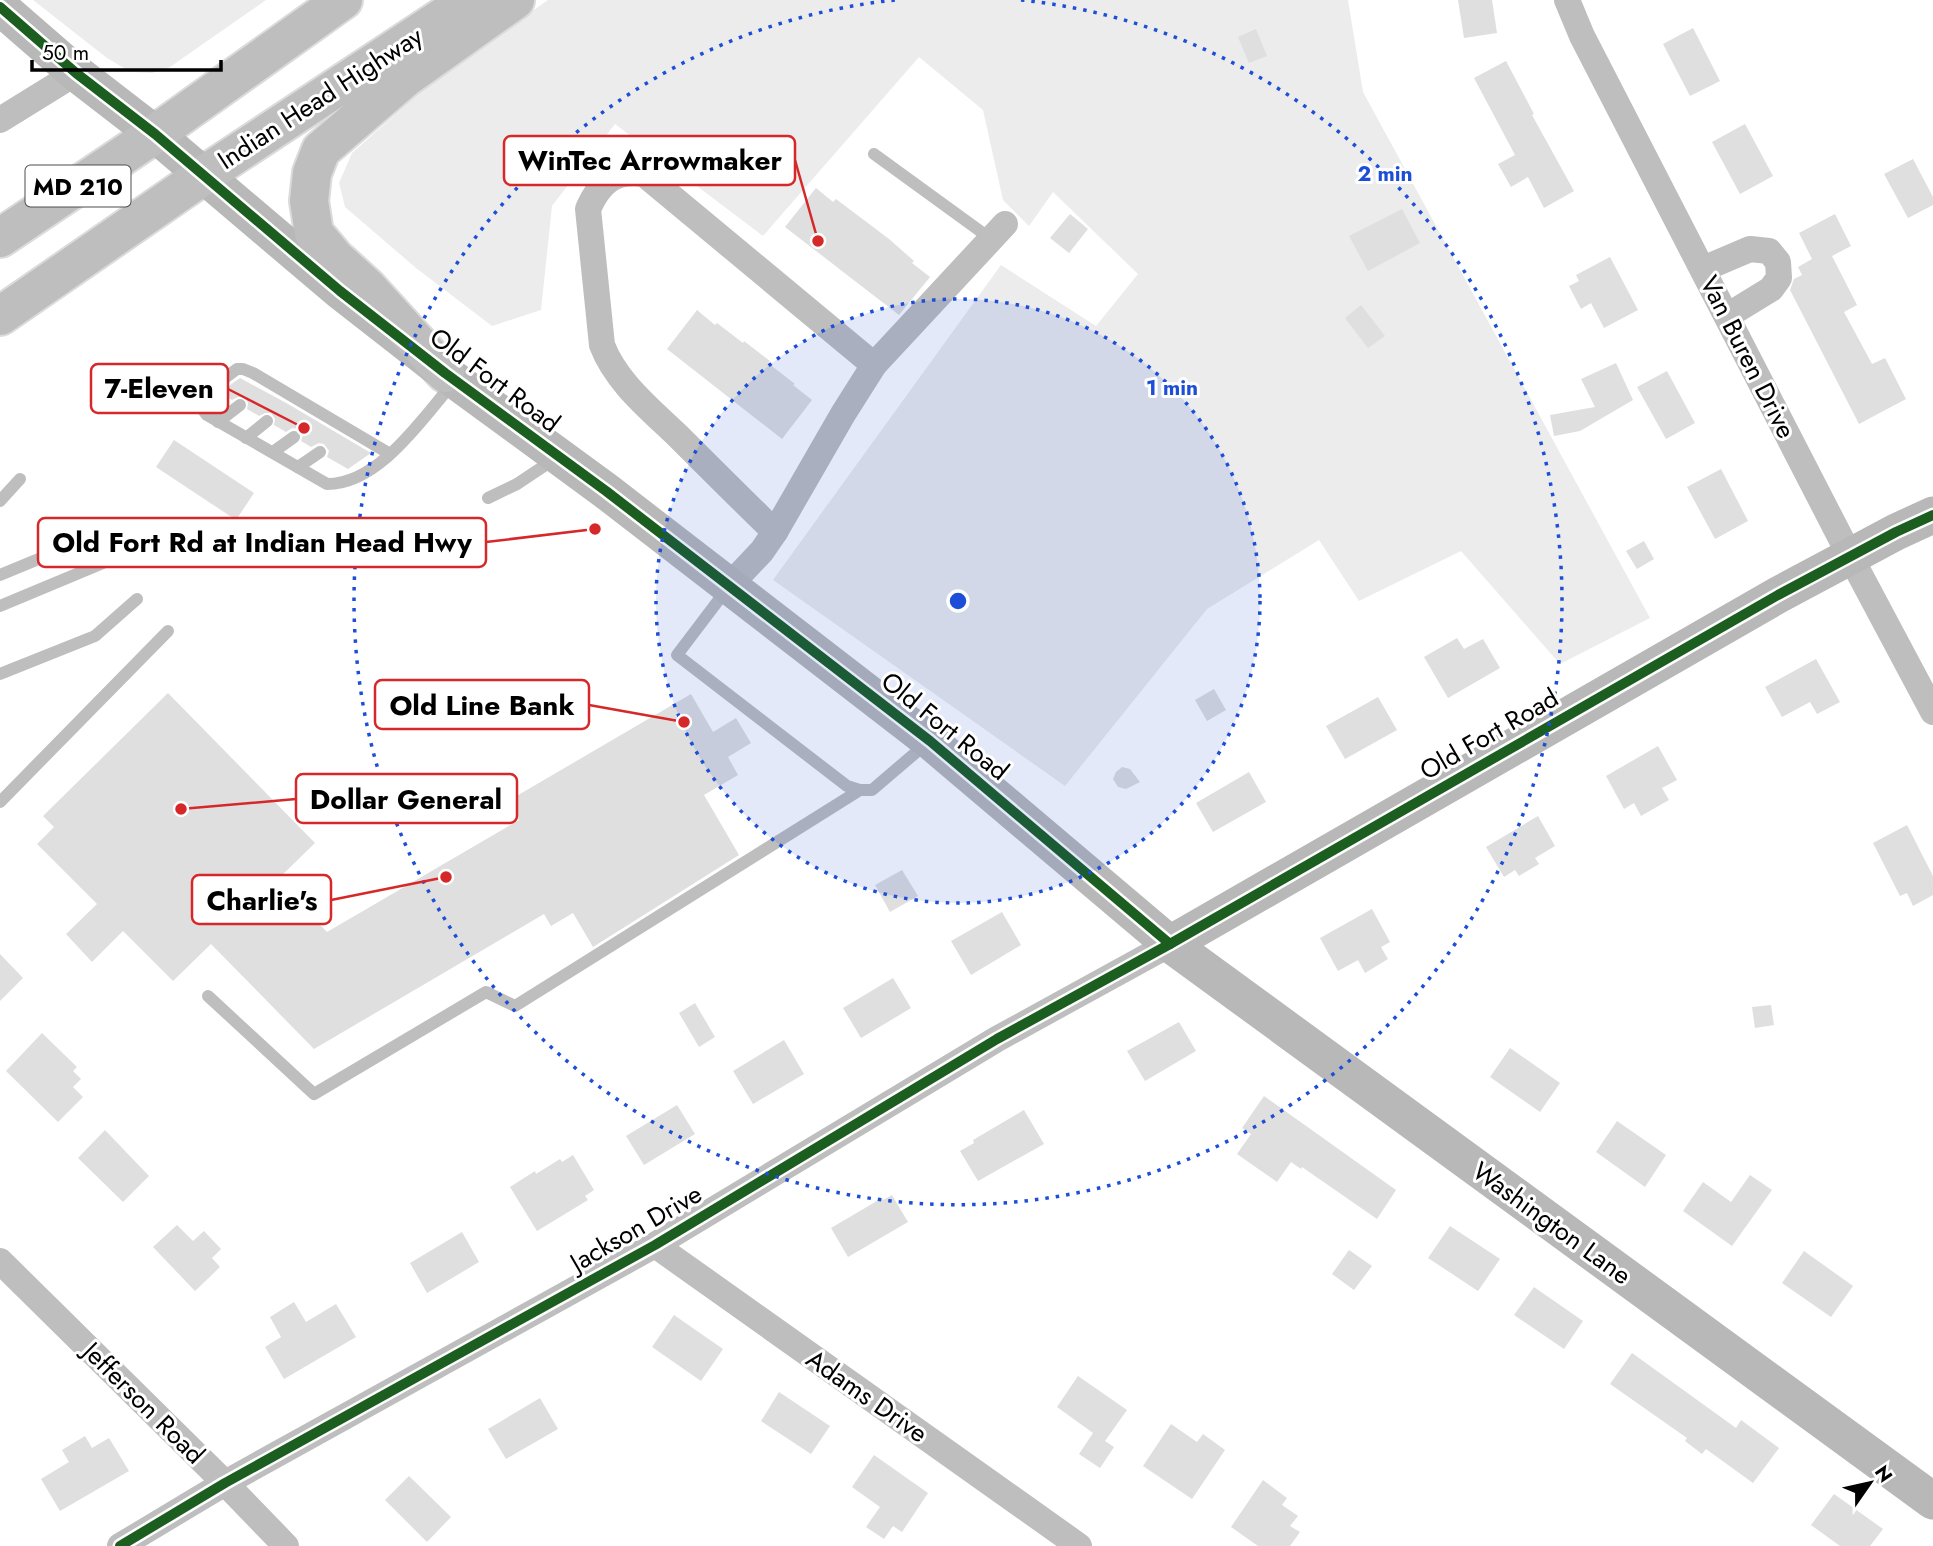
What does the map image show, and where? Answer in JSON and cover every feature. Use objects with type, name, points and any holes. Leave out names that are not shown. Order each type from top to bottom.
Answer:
[{"type":"highway","name":"MD 210","points":[[0,238],[155,134],[343,0]]},
{"type":"highway","name":"Indian Head Highway","points":[[0,316],[204,175],[469,0]]},
{"type":"highway","points":[[450,377],[314,233],[309,201],[312,173],[321,150],[405,78],[515,0]]},
{"type":"main road","name":"Old Fort Road","points":[[0,7],[340,291],[930,741],[1170,944],[1778,594],[1933,515]]},
{"type":"main road","name":"Washington Lane","points":[[1170,944],[1933,1502]]},
{"type":"street","name":"Van Buren Drive","points":[[1567,0],[1582,36],[1933,712]]},
{"type":"street","points":[[0,120],[76,73]]},
{"type":"street","points":[[775,532],[644,403],[608,361],[602,345],[588,209],[594,196],[615,175],[629,172],[644,174],[874,365]]},
{"type":"street","points":[[729,586],[762,551],[775,532],[874,365],[998,231]]},
{"type":"street","points":[[1703,270],[1750,249],[1769,251],[1778,261],[1779,278],[1771,289],[1727,316]]},
{"type":"street","name":"Jackson Drive","points":[[120,1546],[225,1483],[655,1245],[997,1039],[1170,944]]},
{"type":"street","name":"Adams Drive","points":[[655,1245],[1079,1546]]},
{"type":"street","name":"Jefferson Road","points":[[0,1261],[286,1546]]},
{"type":"lane","points":[[874,154],[998,231]]},
{"type":"lane","points":[[390,454],[320,418],[243,369],[237,369],[202,395],[200,401],[201,409],[218,422],[327,484],[338,484],[377,465],[390,454],[450,377]]},
{"type":"lane","points":[[218,422],[240,405]]},
{"type":"lane","points":[[246,438],[267,421]]},
{"type":"lane","points":[[273,452],[294,437]]},
{"type":"lane","points":[[298,467],[320,452]]},
{"type":"lane","points":[[488,498],[517,484],[559,456]]},
{"type":"lane","points":[[0,501],[20,479]]},
{"type":"lane","points":[[0,575],[58,551],[72,533]]},
{"type":"lane","points":[[0,606],[103,563]]},
{"type":"lane","points":[[729,586],[677,655],[847,786],[872,790],[930,741]]},
{"type":"lane","points":[[0,674],[95,636],[137,599]]},
{"type":"lane","points":[[0,803],[168,631]]},
{"type":"lane","points":[[208,996],[314,1094],[486,992],[516,1006],[860,790]]},
{"type":"shaded area","points":[[33,0],[266,0],[170,67],[152,73],[131,72],[107,58]]},
{"type":"shaded area","points":[[548,0],[1348,0],[1363,92],[1650,618],[1560,664],[1461,551],[1359,601],[1319,540],[1207,609],[1065,786],[773,580],[1001,265],[1096,326],[1138,274],[1053,192],[1029,226],[1003,200],[983,110],[919,57],[763,236],[615,124],[552,206],[541,310],[492,326],[416,268],[345,207],[339,183],[352,153],[435,79]]},
{"type":"building","points":[[1458,0],[1492,0],[1497,33],[1464,38]]},
{"type":"building","points":[[1693,28],[1720,81],[1690,96],[1663,44]]},
{"type":"building","points":[[1256,29],[1267,56],[1249,63],[1238,37]]},
{"type":"building","points":[[1506,61],[1574,191],[1544,208],[1528,177],[1511,187],[1498,164],[1515,155],[1474,78]]},
{"type":"building","points":[[1745,124],[1773,176],[1740,194],[1712,142]]},
{"type":"building","points":[[1913,159],[1933,197],[1933,205],[1908,218],[1884,174]]},
{"type":"building","points":[[816,188],[833,202],[836,199],[889,239],[930,277],[899,315],[785,227]]},
{"type":"building","points":[[1402,209],[1420,243],[1368,271],[1349,236]]},
{"type":"building","points":[[1070,214],[1088,229],[1069,253],[1050,238]]},
{"type":"building","points":[[1835,214],[1851,246],[1832,256],[1857,305],[1844,312],[1872,364],[1885,358],[1906,399],[1859,424],[1790,290],[1794,279],[1802,275],[1798,267],[1812,259],[1799,233]]},
{"type":"building","points":[[1610,257],[1638,310],[1604,328],[1591,303],[1581,309],[1569,286],[1579,281],[1576,275]]},
{"type":"building","points":[[1361,305],[1385,336],[1368,348],[1345,318]]},
{"type":"building","points":[[697,310],[770,361],[768,363],[812,400],[782,439],[667,349]]},
{"type":"building","points":[[1616,363],[1633,400],[1580,431],[1554,436],[1550,415],[1595,407],[1581,379]]},
{"type":"building","points":[[1667,371],[1695,423],[1666,439],[1637,387]]},
{"type":"building","points":[[240,378],[371,453],[348,469],[327,457],[329,451],[324,444],[311,447],[301,441],[303,435],[298,429],[292,428],[286,432],[274,425],[275,419],[271,413],[259,416],[247,409],[248,403],[244,397],[232,400],[219,393]]},
{"type":"building","points":[[174,440],[254,493],[236,520],[156,467]]},
{"type":"building","points":[[1721,469],[1748,521],[1715,539],[1687,487]]},
{"type":"building","points":[[1644,541],[1654,559],[1637,569],[1626,551]]},
{"type":"building","points":[[1457,638],[1464,649],[1483,639],[1500,668],[1448,698],[1424,657]]},
{"type":"building","points":[[1816,659],[1840,702],[1817,714],[1810,702],[1782,717],[1765,687]]},
{"type":"building","points":[[1214,689],[1226,710],[1207,721],[1195,700]]},
{"type":"building","points":[[168,693],[315,843],[277,880],[327,932],[519,820],[508,801],[691,694],[713,732],[736,718],[751,743],[728,757],[738,775],[704,795],[739,855],[593,947],[573,913],[551,926],[544,914],[314,1049],[211,944],[173,981],[123,931],[92,962],[66,934],[97,904],[37,844],[54,827],[43,816]]},
{"type":"building","points":[[1378,697],[1397,730],[1345,759],[1326,726]]},
{"type":"building","points":[[1658,746],[1677,780],[1662,788],[1669,800],[1641,816],[1634,803],[1624,809],[1606,776]]},
{"type":"building","points":[[1122,767],[1130,769],[1140,782],[1126,789],[1118,787],[1113,779]]},
{"type":"building","points":[[1249,772],[1266,802],[1213,832],[1196,803]]},
{"type":"building","points":[[1538,816],[1555,846],[1535,858],[1539,864],[1519,876],[1515,870],[1504,877],[1486,847]]},
{"type":"building","points":[[1907,825],[1933,876],[1933,895],[1913,906],[1907,893],[1900,896],[1873,843]]},
{"type":"building","points":[[902,870],[918,896],[890,912],[875,885]]},
{"type":"building","points":[[1372,909],[1390,942],[1381,947],[1388,959],[1365,973],[1358,960],[1338,971],[1320,938]]},
{"type":"building","points":[[1002,912],[1021,945],[971,975],[951,941]]},
{"type":"building","points":[[0,954],[23,978],[0,1001]]},
{"type":"building","points":[[893,978],[911,1008],[861,1038],[843,1008]]},
{"type":"building","points":[[695,1003],[715,1037],[699,1047],[679,1013]]},
{"type":"building","points":[[1771,1005],[1774,1025],[1755,1028],[1752,1007]]},
{"type":"building","points":[[1179,1022],[1196,1051],[1145,1081],[1127,1051]]},
{"type":"building","points":[[42,1033],[77,1067],[73,1071],[81,1079],[73,1087],[83,1097],[58,1122],[6,1071]]},
{"type":"building","points":[[784,1040],[804,1074],[753,1104],[733,1071]]},
{"type":"building","points":[[1510,1048],[1560,1083],[1540,1112],[1490,1077]]},
{"type":"building","points":[[1264,1096],[1396,1190],[1377,1219],[1302,1167],[1301,1169],[1291,1162],[1277,1182],[1237,1154],[1251,1134],[1242,1128]]},
{"type":"building","points":[[677,1105],[695,1134],[644,1165],[626,1136]]},
{"type":"building","points":[[1024,1110],[1044,1144],[978,1181],[960,1151],[974,1143],[973,1140]]},
{"type":"building","points":[[1617,1121],[1666,1155],[1645,1187],[1596,1152]]},
{"type":"building","points":[[105,1130],[149,1176],[123,1202],[78,1158]]},
{"type":"building","points":[[573,1155],[594,1190],[585,1196],[588,1200],[537,1231],[510,1187],[535,1171],[536,1174],[560,1159],[562,1162]]},
{"type":"building","points":[[1750,1175],[1772,1190],[1732,1246],[1683,1211],[1703,1182],[1731,1202]]},
{"type":"building","points":[[892,1195],[908,1222],[848,1257],[831,1228],[882,1198],[883,1200]]},
{"type":"building","points":[[177,1225],[193,1241],[204,1231],[221,1249],[212,1258],[220,1267],[195,1291],[153,1247]]},
{"type":"building","points":[[1450,1226],[1500,1259],[1478,1291],[1428,1258]]},
{"type":"building","points":[[462,1232],[479,1262],[427,1293],[410,1263]]},
{"type":"building","points":[[1349,1250],[1372,1266],[1354,1290],[1332,1274]]},
{"type":"building","points":[[1804,1251],[1853,1286],[1831,1317],[1782,1283]]},
{"type":"building","points":[[1534,1287],[1583,1321],[1564,1349],[1514,1315]]},
{"type":"building","points":[[294,1302],[306,1322],[336,1304],[356,1337],[284,1379],[265,1347],[281,1337],[270,1317]]},
{"type":"building","points":[[674,1315],[723,1349],[701,1381],[652,1347]]},
{"type":"building","points":[[1632,1353],[1736,1428],[1741,1420],[1779,1448],[1753,1483],[1706,1449],[1702,1454],[1685,1441],[1687,1438],[1610,1384]]},
{"type":"building","points":[[1078,1376],[1127,1410],[1105,1441],[1114,1447],[1100,1468],[1079,1454],[1093,1433],[1057,1407]]},
{"type":"building","points":[[779,1392],[830,1426],[811,1454],[761,1421]]},
{"type":"building","points":[[540,1398],[558,1429],[506,1459],[488,1429]]},
{"type":"building","points":[[1171,1424],[1197,1442],[1203,1434],[1225,1450],[1192,1499],[1143,1466]]},
{"type":"building","points":[[85,1436],[92,1448],[109,1438],[129,1471],[60,1511],[41,1479],[69,1462],[62,1450]]},
{"type":"building","points":[[874,1455],[928,1493],[902,1532],[893,1526],[884,1539],[866,1527],[880,1507],[852,1487]]},
{"type":"building","points":[[409,1476],[451,1517],[427,1542],[385,1500]]},
{"type":"building","points":[[1263,1480],[1287,1498],[1282,1505],[1298,1516],[1290,1526],[1300,1532],[1290,1546],[1258,1546],[1231,1527]]},
{"type":"building","points":[[1834,1494],[1883,1529],[1870,1546],[1840,1546],[1811,1525]]},
{"type":"cycle path","points":[[0,7],[340,291],[445,373],[606,491],[930,741],[1170,944]]},
{"type":"cycle path","points":[[120,1546],[225,1483],[655,1245],[997,1039],[1170,944],[1778,595],[1933,515]]},
{"type":"place","name":"WinTec Arrowmaker","points":[[818,241]]},
{"type":"place","name":"7-Eleven","points":[[304,428]]},
{"type":"place","name":"Old Fort Rd at Indian Head Hwy","points":[[595,529]]},
{"type":"place","name":"Old Line Bank","points":[[684,722]]},
{"type":"place","name":"Dollar General","points":[[181,809]]},
{"type":"place","name":"Charlie's","points":[[446,877]]}]
